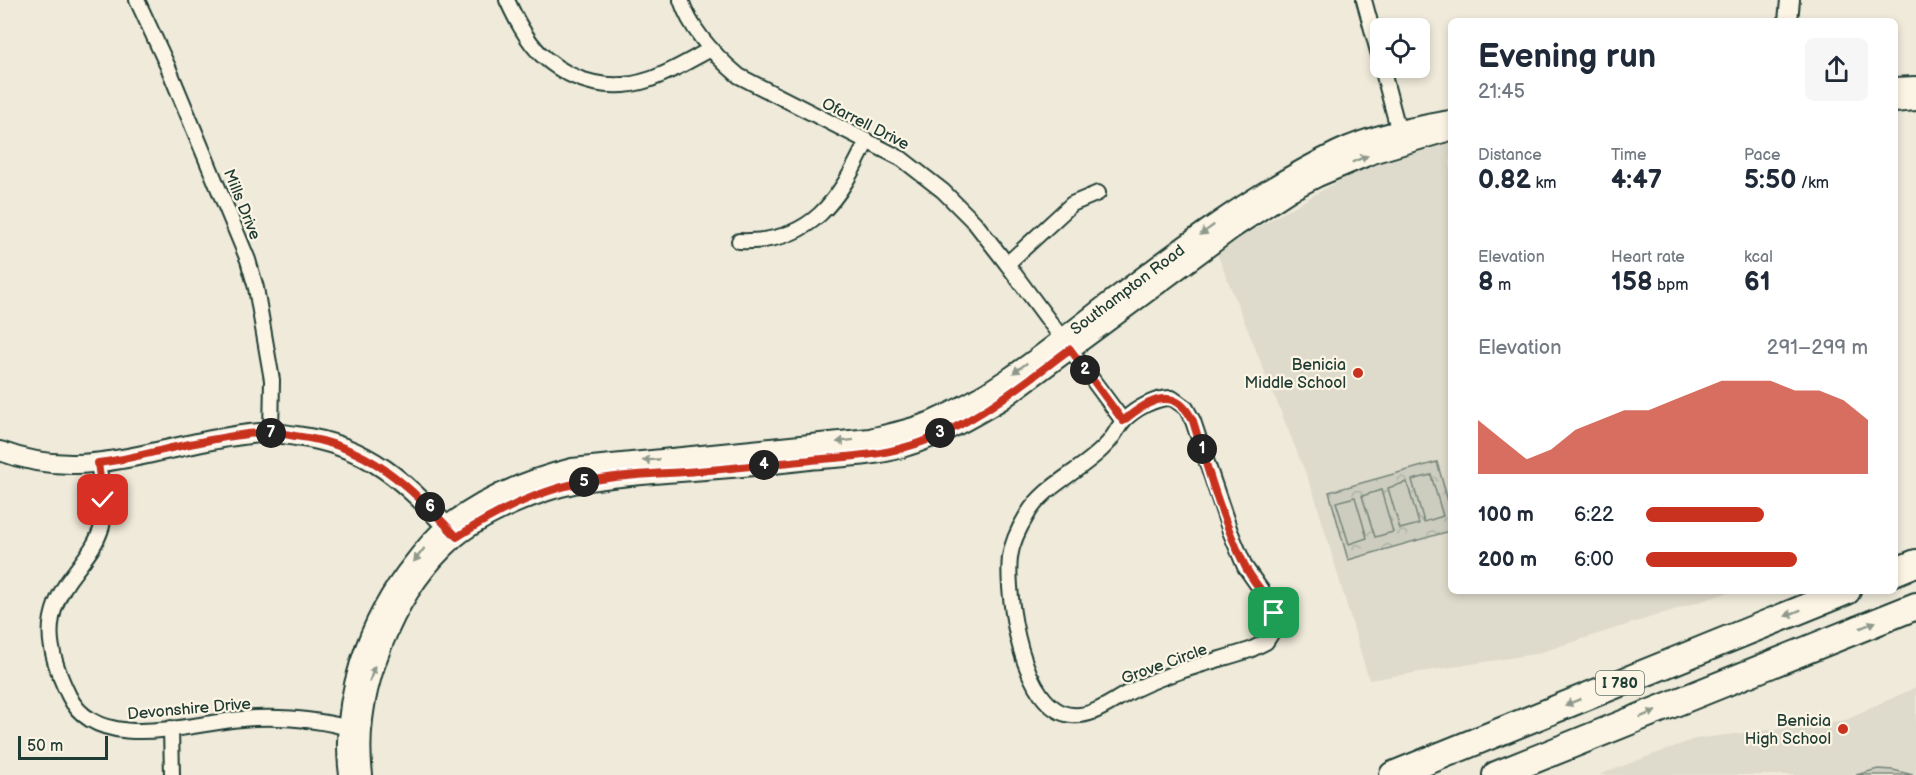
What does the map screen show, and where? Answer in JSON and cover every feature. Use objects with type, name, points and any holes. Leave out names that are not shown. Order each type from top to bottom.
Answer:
[{"type":"highway","points":[[1898,570],[1916,563]]},
{"type":"highway","name":"I 780","points":[[1393,775],[1840,594]]},
{"type":"highway","name":"I 780","points":[[1496,775],[1916,606]]},
{"type":"street","name":"Mills Drive","points":[[137,0],[168,67],[248,260],[256,288],[272,380],[271,433]]},
{"type":"street","points":[[507,0],[532,43],[544,58],[580,79],[600,85],[622,86],[648,80],[711,49]]},
{"type":"street","name":"Ofarrell Drive","points":[[681,0],[693,26],[711,49],[739,76],[902,159],[943,191],[975,223],[1065,344]]},
{"type":"street","points":[[1364,0],[1370,22]]},
{"type":"street","points":[[1788,18],[1790,0]]},
{"type":"street","points":[[1385,78],[1401,137]]},
{"type":"street","points":[[1898,87],[1916,86]]},
{"type":"street","points":[[1898,103],[1916,101]]},
{"type":"street","name":"Southampton Road","points":[[363,775],[354,729],[355,678],[369,637],[401,578],[426,546],[451,532],[471,509],[541,476],[572,468],[870,438],[930,422],[977,397],[1065,344],[1281,197],[1318,177],[1375,153],[1401,137],[1448,121]]},
{"type":"street","name":"Southampton Road","points":[[1401,137],[1448,131]]},
{"type":"street","points":[[739,241],[755,242],[776,238],[798,230],[822,214],[844,185],[867,141]]},
{"type":"street","points":[[1007,264],[1072,204],[1098,194]]},
{"type":"street","points":[[1065,344],[1123,421]]},
{"type":"street","name":"Grove Circle","points":[[1172,398],[1186,408],[1193,421],[1230,531],[1245,567],[1272,605],[1275,623],[1266,642],[1250,650],[1151,682],[1097,710],[1085,715],[1073,716],[1061,713],[1047,702],[1039,693],[1026,668],[1011,598],[1009,571],[1011,555],[1015,540],[1029,512],[1042,497],[1101,451],[1123,421],[1133,413],[1161,399],[1172,398]]},
{"type":"street","points":[[0,451],[29,461],[52,464],[98,463],[200,442],[271,433],[312,438],[346,447],[394,475],[428,505],[451,532]]},
{"type":"street","name":"Devonshire Drive","points":[[98,463],[103,500],[102,527],[92,549],[58,594],[53,608],[51,640],[53,656],[61,681],[80,712],[103,727],[120,731],[171,728],[256,717],[332,723],[354,729]]},
{"type":"street","points":[[171,728],[172,775]]},
{"type":"street","name":"Southampton Road","points":[[349,775],[346,752],[354,729]]},
{"type":"shaded area","name":"Benicia Middle School","points":[[1448,141],[1448,594],[1724,594],[1535,654],[1369,680],[1314,494],[1216,251],[1365,166]]},
{"type":"shaded area","name":"Benicia High School","points":[[1916,687],[1916,775],[1599,775],[1695,739],[1846,720]]},
{"type":"green space","points":[[1437,462],[1448,501],[1448,532],[1348,560],[1329,492]]},
{"type":"green space","points":[[1431,475],[1443,516],[1424,522],[1412,480]]},
{"type":"green space","points":[[1407,482],[1419,524],[1400,529],[1388,488]]},
{"type":"green space","points":[[1381,490],[1393,532],[1375,537],[1362,496]]},
{"type":"green space","points":[[1355,497],[1367,538],[1349,544],[1336,502]]},
{"type":"green space","points":[[1878,769],[1893,770],[1913,775],[1856,775]]},
{"type":"place","name":"Benicia Middle School","points":[[1358,373]]},
{"type":"place","name":"Benicia High School","points":[[1843,729]]},
{"type":"route","points":[[103,500],[98,463],[200,442],[271,433],[312,438],[346,447],[394,475],[428,505],[457,537],[514,505],[546,491],[574,484],[608,478],[739,468],[859,455],[907,447],[968,420],[1002,400],[1070,349],[1123,421],[1152,402],[1161,399],[1172,398],[1186,408],[1193,421],[1230,531],[1245,567],[1272,605],[1274,613]]}]
